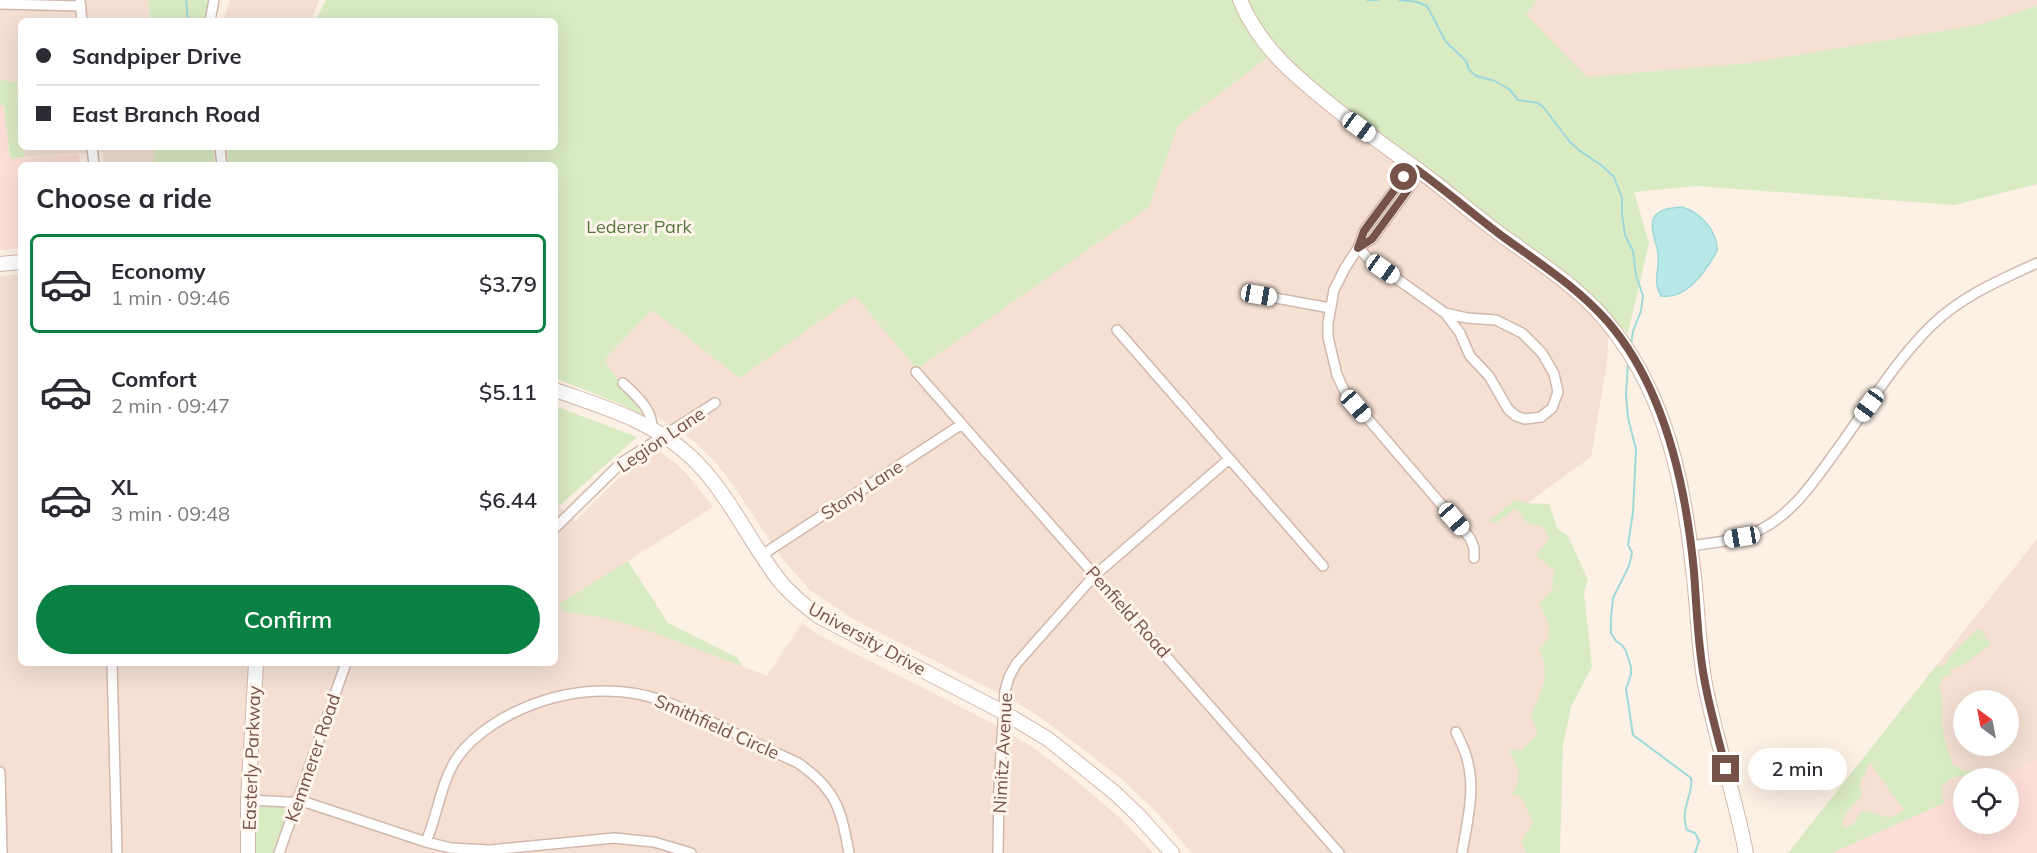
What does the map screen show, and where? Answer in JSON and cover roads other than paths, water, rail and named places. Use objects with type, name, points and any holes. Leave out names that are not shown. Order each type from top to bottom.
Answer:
[{"type":"main road","points":[[1240,0],[1262,41],[1295,77],[1567,283],[1600,314],[1616,333],[1644,376],[1663,418],[1673,453],[1690,546],[1706,687],[1746,853]]},
{"type":"main road","points":[[0,264],[18,262]]},
{"type":"main road","name":"University Drive","points":[[558,391],[629,417],[658,432],[692,458],[713,481],[743,522],[762,555],[796,599],[820,617],[1003,712],[1048,739],[1139,816],[1172,853]]},
{"type":"main road","name":"Easterly Parkway","points":[[248,853],[248,800],[256,666]]},
{"type":"street","points":[[211,18],[214,0]]},
{"type":"street","points":[[0,4],[80,3],[82,18]]},
{"type":"street","points":[[1416,169],[1413,183],[1372,239],[1358,248],[1338,281],[1328,323],[1331,356],[1345,392],[1470,538],[1474,548],[1474,558]]},
{"type":"street","points":[[1358,248],[1369,259],[1445,313],[1460,333],[1470,356],[1489,376],[1508,409],[1516,416],[1525,419],[1541,417],[1552,408],[1557,386],[1547,361],[1536,345],[1505,323],[1445,313]]},
{"type":"street","points":[[1690,546],[1742,537],[1770,525],[1784,514],[1806,491],[1888,378],[1931,325],[1971,295],[2037,262]]},
{"type":"street","points":[[1259,295],[1330,308]]},
{"type":"street","points":[[1465,344],[1468,318]]},
{"type":"street","points":[[1118,330],[1323,566]]},
{"type":"street","name":"Penfield Road","points":[[916,372],[1340,853]]},
{"type":"street","points":[[623,383],[647,408],[658,432]]},
{"type":"street","name":"Legion Lane","points":[[558,525],[621,463],[658,432],[716,403]]},
{"type":"street","name":"Stony Lane","points":[[762,555],[962,424]]},
{"type":"street","name":"Nimitz Avenue","points":[[998,853],[1005,691],[1016,664],[1094,576],[1229,459]]},
{"type":"street","points":[[112,666],[117,853]]},
{"type":"street","name":"Kemmerer Road","points":[[279,853],[345,666]]},
{"type":"street","name":"Smithfield Circle","points":[[426,842],[449,773],[464,749],[486,730],[510,714],[550,698],[571,693],[614,691],[649,696],[673,704],[798,763],[814,774],[837,804],[843,818],[849,853]]},
{"type":"street","points":[[1456,732],[1467,758],[1471,779],[1471,796],[1462,853]]},
{"type":"street","points":[[0,771],[2,853]]},
{"type":"street","points":[[248,800],[297,802],[451,848],[478,850],[614,837],[654,842],[691,853]]},
{"type":"water","points":[[1682,207],[1695,213],[1707,223],[1717,244],[1717,251],[1701,275],[1687,289],[1670,296],[1661,296],[1657,285],[1658,259],[1653,220],[1660,211]]},
{"type":"waterway","points":[[186,0],[188,18]]},
{"type":"waterway","points":[[1367,0],[1378,0]]},
{"type":"waterway","points":[[1399,0],[1417,2],[1427,6],[1446,42],[1466,61],[1469,70],[1476,76],[1495,81],[1509,89],[1518,100],[1538,103],[1570,142],[1614,177],[1622,198],[1625,235],[1633,251],[1636,275],[1643,296],[1631,345]]},
{"type":"waterway","points":[[1628,363],[1626,395],[1628,418],[1636,449],[1633,512],[1628,545],[1632,552],[1629,566],[1613,598],[1611,633],[1626,651],[1631,667],[1626,689],[1633,735],[1691,778],[1685,823],[1687,830],[1695,833],[1699,841],[1695,853]]},
{"type":"park label","name":"Lederer Park","points":[[639,227]]}]
